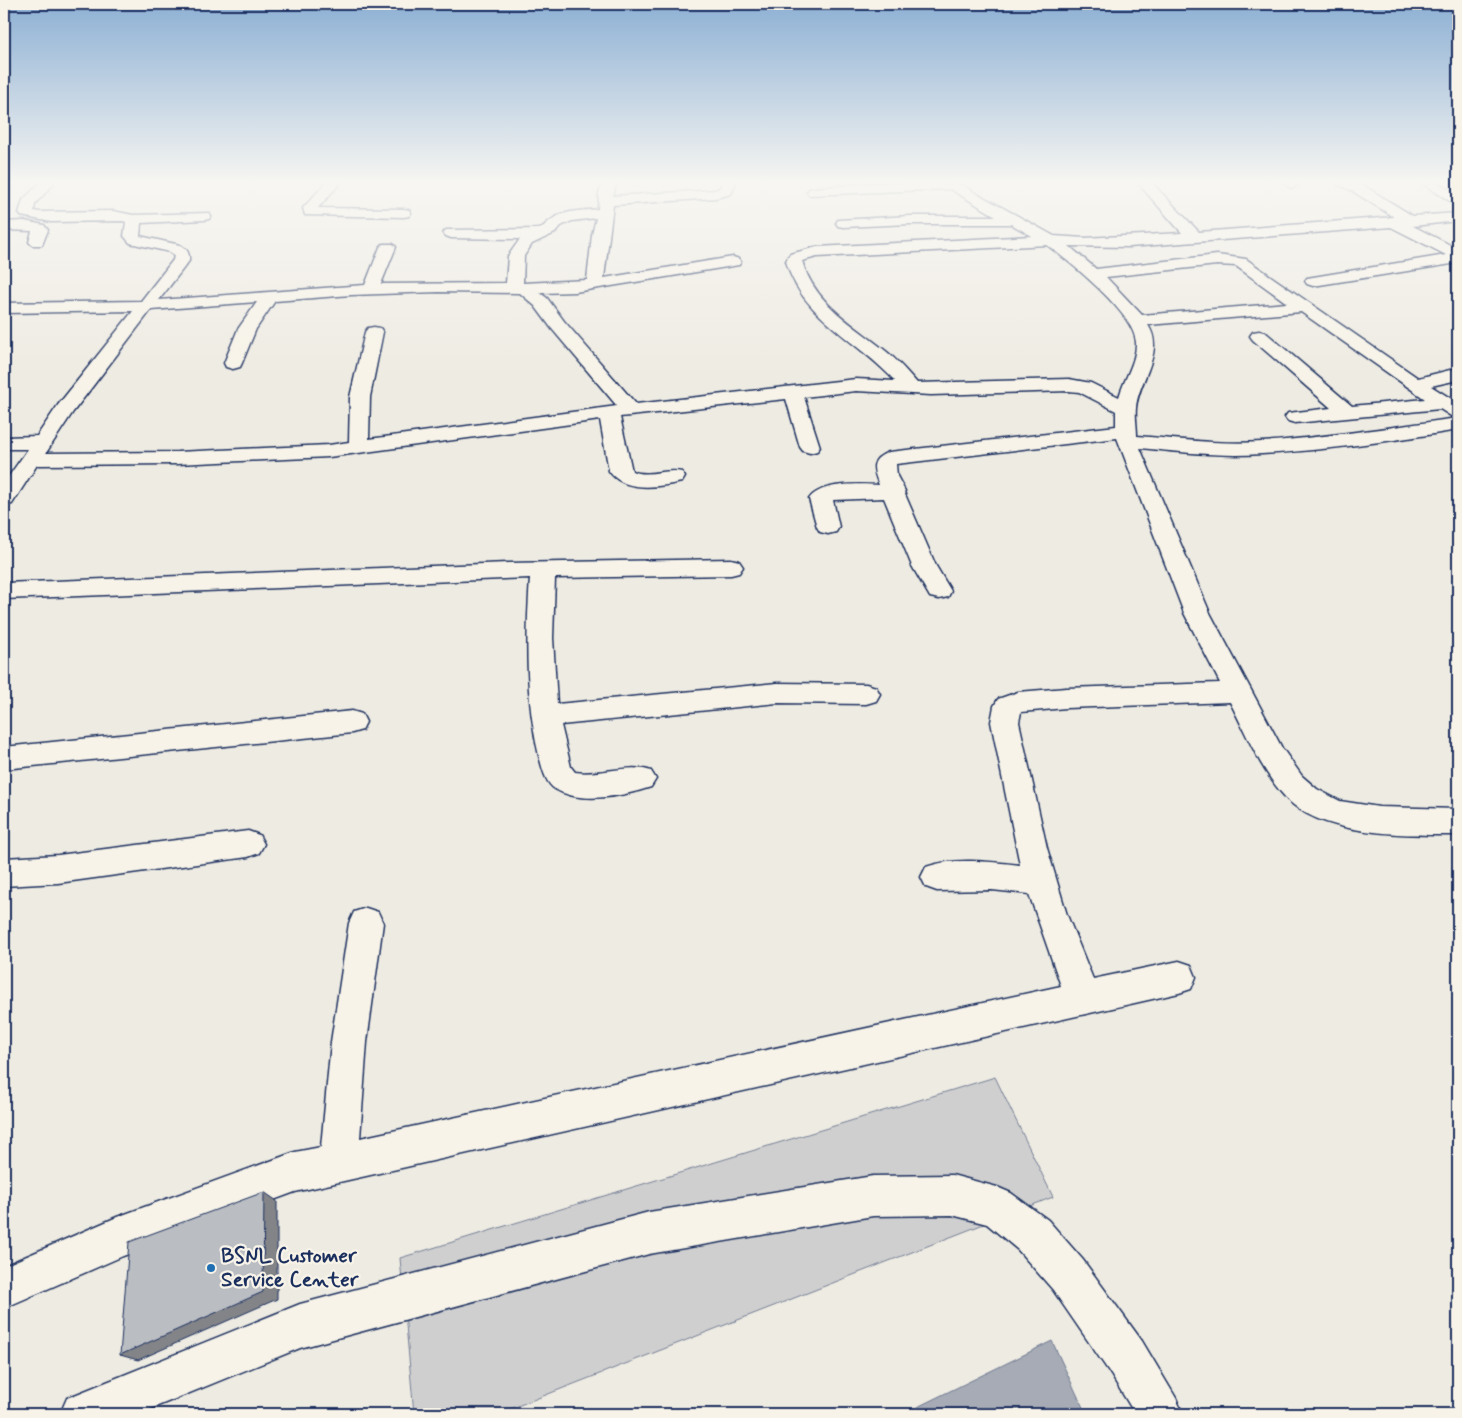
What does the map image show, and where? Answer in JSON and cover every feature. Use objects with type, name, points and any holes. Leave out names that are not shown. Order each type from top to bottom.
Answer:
[{"type":"street","points":[[4,499],[42,442],[143,306],[181,260],[180,251],[175,248]]},
{"type":"street","points":[[371,289],[388,248]]},
{"type":"street","points":[[520,248],[515,263],[519,288],[541,302],[558,325],[631,410]]},
{"type":"street","points":[[595,284],[599,248]]},
{"type":"street","points":[[882,248],[817,252],[796,258],[794,262],[803,286],[824,310],[884,359],[912,388]]},
{"type":"street","points":[[1060,248],[1092,274],[1137,321],[1142,329],[1145,343],[1143,359],[1126,408],[1126,436],[1197,613],[1272,756],[1285,776],[1304,797],[1323,809],[1379,819],[1458,822]]},
{"type":"street","points":[[1219,248],[1451,407]]},
{"type":"street","points":[[1443,248],[1458,256]]},
{"type":"street","points":[[1313,281],[1382,271],[1458,256]]},
{"type":"street","points":[[1092,274],[1218,260],[1240,262]]},
{"type":"street","points":[[4,308],[143,306],[371,289],[438,287],[519,288],[595,284],[733,262]]},
{"type":"street","points":[[233,363],[247,329],[271,295]]},
{"type":"street","points":[[1137,321],[1268,308],[1305,307]]},
{"type":"street","points":[[359,447],[360,397],[374,332]]},
{"type":"street","points":[[1259,336],[1348,412]]},
{"type":"street","points":[[1415,384],[1458,374]]},
{"type":"street","points":[[30,460],[223,457],[359,447],[459,431],[609,412],[856,385],[912,388],[1069,385],[1084,387],[1126,408]]},
{"type":"street","points":[[793,391],[810,447]]},
{"type":"street","points":[[1295,417],[1348,412],[1451,407]]},
{"type":"street","points":[[609,412],[620,471],[623,475],[635,478],[674,477]]},
{"type":"street","points":[[939,591],[924,566],[884,468],[886,460],[896,456],[1126,436],[1213,448],[1261,448],[1426,430],[1458,424]]},
{"type":"street","points":[[4,443],[42,442]]},
{"type":"street","points":[[828,527],[820,504],[820,499],[823,495],[894,491]]},
{"type":"street","points":[[4,592],[543,570],[731,567]]},
{"type":"street","points":[[543,570],[539,668],[545,716],[558,771],[562,779],[571,784],[582,785],[640,779]]},
{"type":"street","points":[[1083,998],[1051,915],[1032,848],[1005,722],[1008,706],[1018,702],[1066,698],[1238,692]]},
{"type":"street","points":[[545,716],[777,693],[866,694]]},
{"type":"street","points":[[4,758],[352,722]]},
{"type":"street","points":[[4,872],[58,869],[248,844]]},
{"type":"street","points":[[937,878],[992,876],[1041,882]]},
{"type":"street","points":[[340,1162],[342,1113],[350,1025],[366,923]]},
{"type":"street","points":[[4,1287],[117,1238],[295,1172],[1179,977]]},
{"type":"street","points":[[83,1414],[300,1326],[649,1233],[873,1196],[952,1195],[997,1207],[1033,1235],[1068,1275],[1126,1357],[1160,1414]]},
{"type":"shaded area","points":[[995,1077],[1053,1197],[497,1414],[414,1414],[400,1258]]},
{"type":"shaded area","points":[[1052,1341],[1086,1414],[903,1414]]},
{"type":"building","name":"BSNL Customer Service Center","points":[[264,1192],[263,1292],[120,1355],[129,1242]]},
{"type":"place","name":"BSNL Customer Service Center","points":[[211,1268]]}]
